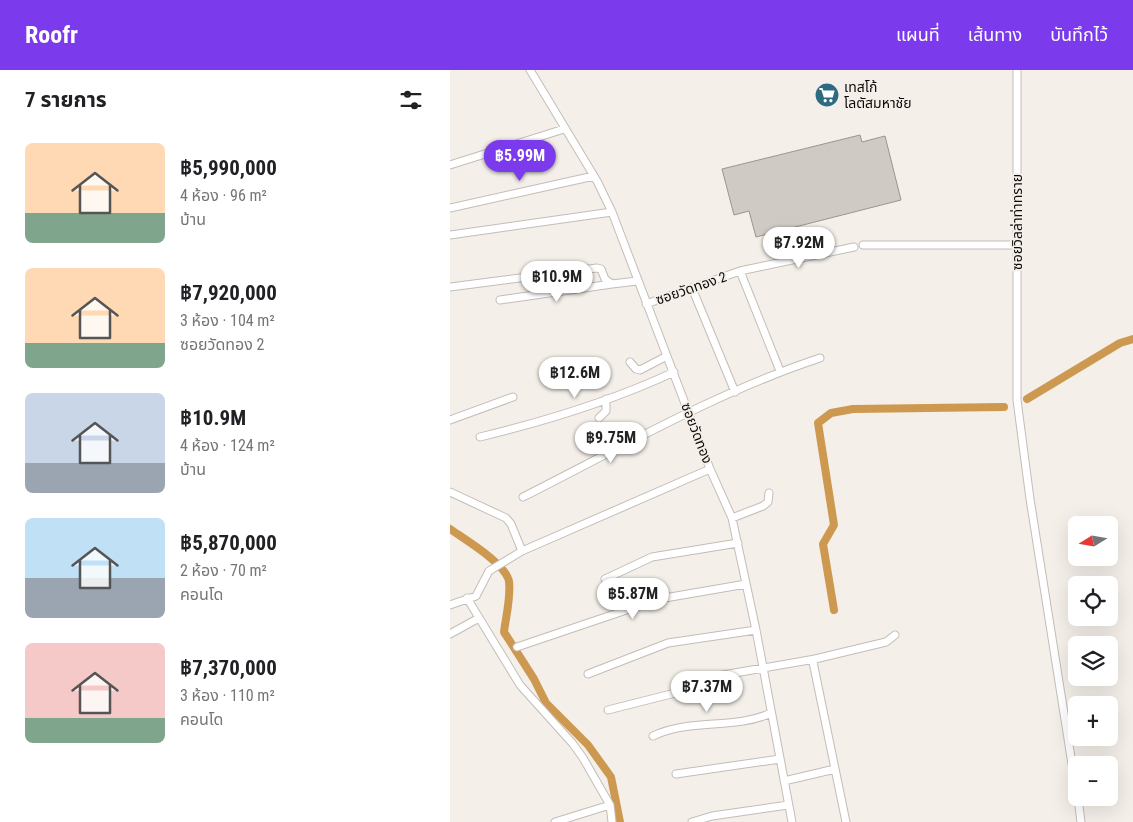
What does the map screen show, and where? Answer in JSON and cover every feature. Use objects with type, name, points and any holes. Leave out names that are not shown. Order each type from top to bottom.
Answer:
[{"type":"street","name":"ซอยวัดทอง","points":[[530,70],[594,176],[612,212],[710,469],[732,518],[756,630],[792,822]]},
{"type":"street","name":"ซอยวิลล่าท่าทราย","points":[[1016,70],[1016,374],[1021,439],[1071,756]]},
{"type":"street","points":[[450,165],[564,129]]},
{"type":"street","points":[[450,208],[594,176]]},
{"type":"street","points":[[450,235],[612,212]]},
{"type":"street","points":[[863,246],[1017,244]]},
{"type":"street","name":"ซอยวัดทอง 2","points":[[646,304],[740,271],[854,247]]},
{"type":"street","points":[[450,288],[597,268],[601,269],[605,280],[612,284]]},
{"type":"street","points":[[740,271],[780,371]]},
{"type":"street","points":[[500,300],[637,281]]},
{"type":"street","points":[[692,288],[736,392]]},
{"type":"street","points":[[630,362],[636,369],[640,370],[667,356]]},
{"type":"street","points":[[522,497],[689,412],[780,371],[820,358]]},
{"type":"street","points":[[480,437],[556,417],[606,399],[630,393],[674,372]]},
{"type":"street","points":[[450,420],[513,397]]},
{"type":"street","points":[[599,418],[606,411],[606,399]]},
{"type":"street","points":[[450,605],[476,596],[487,574],[493,567],[522,551],[710,469]]},
{"type":"street","points":[[450,492],[506,518],[511,524],[522,551]]},
{"type":"street","points":[[732,518],[763,506],[768,502],[769,493]]},
{"type":"street","points":[[605,579],[652,557],[738,543]]},
{"type":"street","points":[[517,647],[659,599],[746,584]]},
{"type":"street","points":[[467,598],[520,685],[573,744],[610,806],[612,822]]},
{"type":"street","points":[[450,634],[479,618]]},
{"type":"street","points":[[588,674],[668,643],[756,630]]},
{"type":"street","points":[[608,710],[683,691],[687,688],[685,682],[815,659],[886,642],[895,635]]},
{"type":"street","points":[[815,659],[813,662],[846,822]]},
{"type":"street","points":[[653,736],[691,725],[754,719],[771,713]]},
{"type":"street","points":[[676,774],[780,760]]},
{"type":"street","points":[[784,781],[835,770]]},
{"type":"street","points":[[692,822],[712,816],[788,805]]},
{"type":"street","points":[[560,822],[610,806]]},
{"type":"street","points":[[1079,806],[1082,822]]},
{"type":"building","points":[[860,135],[862,142],[885,136],[901,200],[756,237],[749,211],[734,215],[722,169]]},
{"type":"waterway","points":[[1027,399],[1120,343],[1133,339]]},
{"type":"waterway","points":[[834,610],[823,544],[834,525],[818,423],[831,413],[853,409],[1004,407]]},
{"type":"waterway","points":[[450,529],[492,559],[506,574],[509,581],[509,593],[504,632],[534,679],[546,703],[588,745],[611,777],[620,822]]},
{"type":"place","name":"เทสโก้ โลตัสมหาชัย","points":[[827,95]]}]
